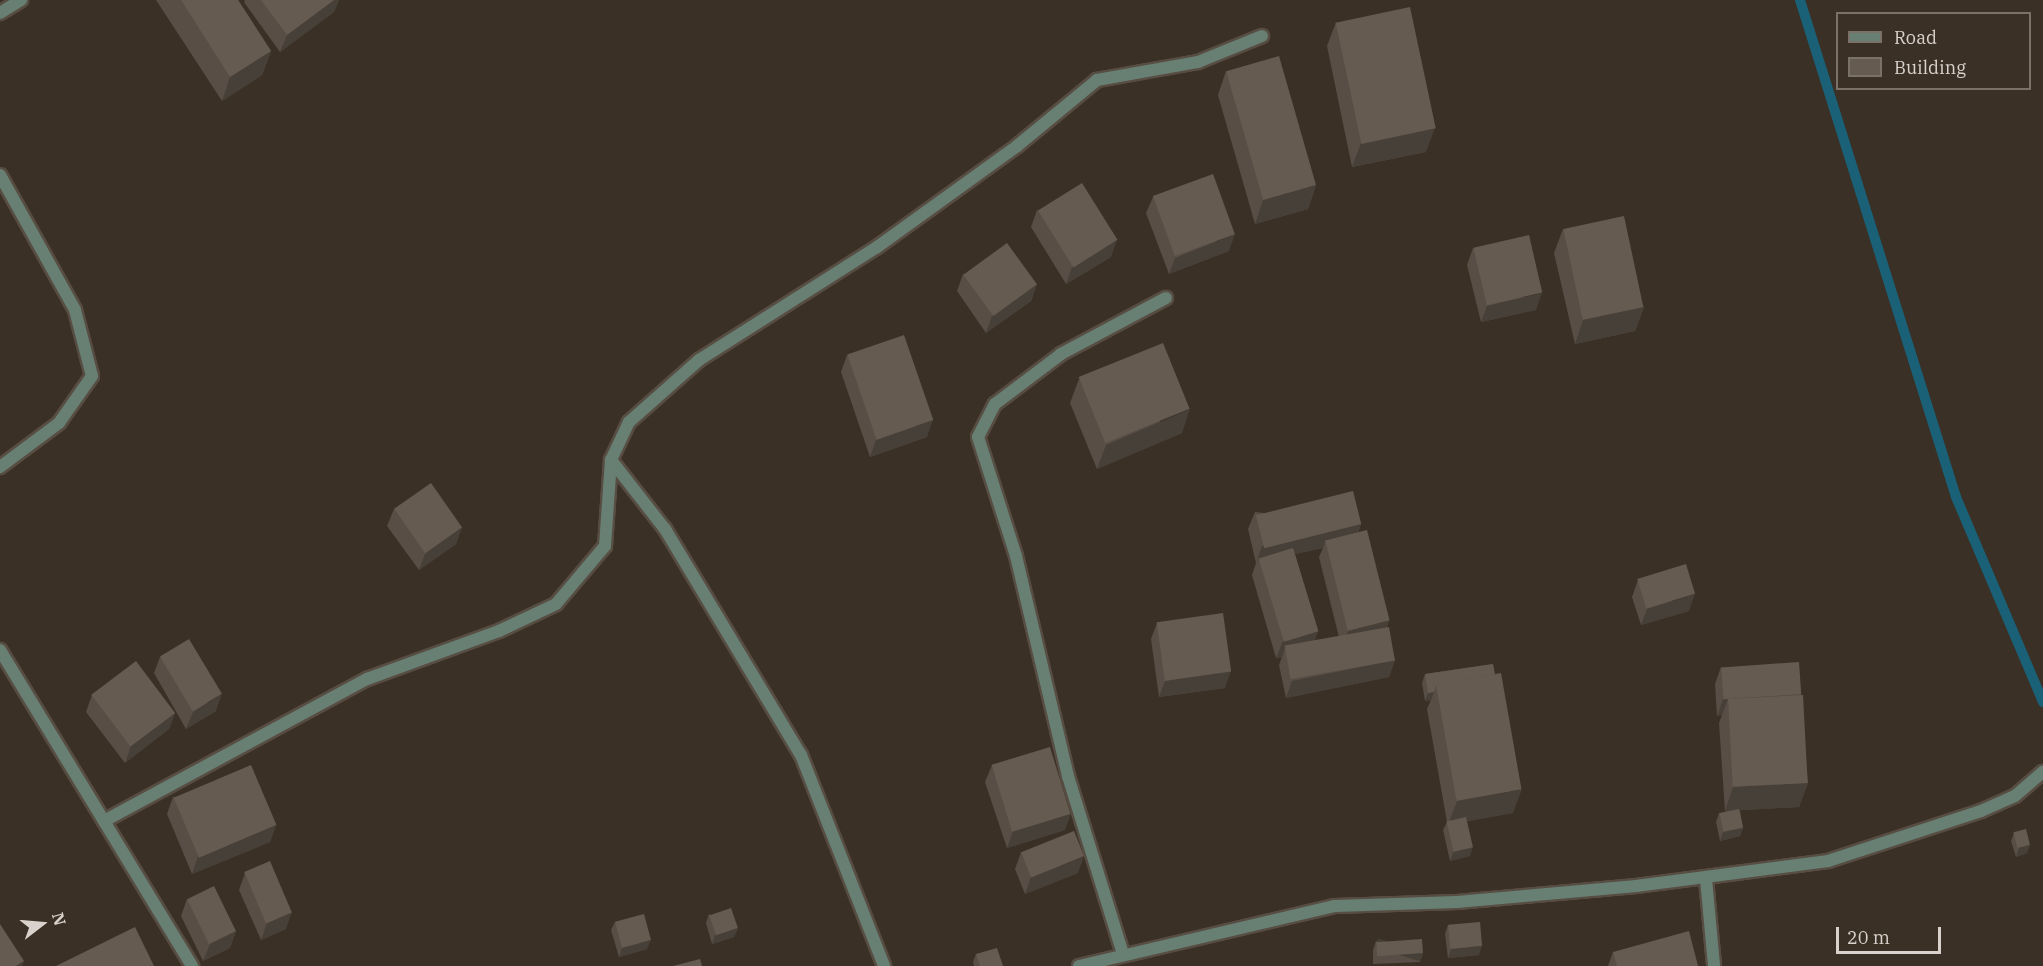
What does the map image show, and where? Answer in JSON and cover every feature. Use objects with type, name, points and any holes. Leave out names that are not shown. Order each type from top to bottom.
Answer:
[{"type":"street","points":[[0,13],[21,0]]},
{"type":"street","points":[[104,821],[367,679],[499,631],[556,604],[605,546],[611,460],[629,422],[699,360],[877,247],[1017,146],[1097,80],[1198,62],[1262,36]]},
{"type":"street","points":[[0,176],[75,310],[92,376],[59,423],[0,467]]},
{"type":"street","points":[[1123,954],[1068,776],[1016,556],[978,436],[995,404],[1061,354],[1166,298]]},
{"type":"street","points":[[611,460],[665,529],[801,755],[884,966]]},
{"type":"street","points":[[0,650],[192,966]]},
{"type":"street","points":[[1079,966],[1335,906],[1457,902],[1706,879],[1828,861],[1981,811],[2015,796],[2043,772]]},
{"type":"street","points":[[1706,879],[1714,966]]},
{"type":"building","points":[[181,0],[238,0],[271,51],[230,77]]},
{"type":"building","points":[[261,0],[334,0],[287,35]]},
{"type":"building","points":[[1410,7],[1436,128],[1361,144],[1336,23]]},
{"type":"building","points":[[1279,56],[1316,185],[1263,200],[1226,71]]},
{"type":"building","points":[[1213,174],[1235,234],[1175,256],[1153,196]]},
{"type":"building","points":[[1082,183],[1118,240],[1073,267],[1038,211]]},
{"type":"building","points":[[1624,216],[1643,307],[1583,320],[1563,229]]},
{"type":"building","points":[[1529,235],[1542,292],[1487,305],[1473,248]]},
{"type":"building","points":[[1007,243],[1037,284],[993,316],[963,275]]},
{"type":"building","points":[[904,335],[933,420],[877,440],[847,355]]},
{"type":"building","points":[[1163,343],[1190,409],[1105,443],[1079,377]]},
{"type":"building","points":[[431,483],[462,527],[425,553],[394,509]]},
{"type":"building","points":[[1353,491],[1361,524],[1264,548],[1256,515]]},
{"type":"building","points":[[1367,530],[1389,620],[1348,631],[1325,540]]},
{"type":"building","points":[[1293,548],[1318,631],[1284,642],[1259,559]]},
{"type":"building","points":[[1686,564],[1695,594],[1646,609],[1637,579]]},
{"type":"building","points":[[1223,613],[1231,671],[1165,681],[1157,622]]},
{"type":"building","points":[[1389,627],[1395,660],[1291,679],[1285,645]]},
{"type":"building","points":[[189,639],[222,694],[193,711],[160,657]]},
{"type":"building","points":[[136,661],[175,713],[130,747],[91,695]]},
{"type":"building","points":[[1799,662],[1801,694],[1723,699],[1721,667]]},
{"type":"building","points":[[1493,664],[1495,674],[1436,685],[1434,692],[1428,693],[1425,674]]},
{"type":"building","points":[[1501,673],[1521,789],[1456,801],[1436,684]]},
{"type":"building","points":[[1803,695],[1808,783],[1733,787],[1728,699]]},
{"type":"building","points":[[1050,747],[1070,814],[1012,832],[992,765]]},
{"type":"building","points":[[251,765],[276,825],[199,858],[174,798]]},
{"type":"building","points":[[1739,809],[1743,828],[1723,832],[1719,813]]},
{"type":"building","points":[[1466,817],[1473,847],[1453,852],[1447,821]]},
{"type":"building","points":[[2026,829],[2030,845],[2017,848],[2013,832]]},
{"type":"building","points":[[1074,831],[1084,856],[1031,877],[1021,852]]},
{"type":"building","points":[[270,861],[292,913],[266,923],[244,872]]},
{"type":"building","points":[[214,886],[236,931],[209,944],[187,899]]},
{"type":"building","points":[[731,908],[738,928],[716,935],[709,915]]},
{"type":"building","points":[[644,914],[651,940],[622,948],[615,922]]},
{"type":"building","points":[[1480,922],[1482,946],[1450,949],[1448,925]]},
{"type":"building","points":[[0,924],[24,961],[16,966],[0,966]]},
{"type":"building","points":[[135,927],[154,966],[56,966]]},
{"type":"building","points":[[1689,931],[1698,966],[1617,966],[1613,952]]},
{"type":"building","points":[[1422,939],[1423,953],[1377,956],[1376,942]]},
{"type":"building","points":[[997,948],[1003,966],[980,966],[976,954]]},
{"type":"building","points":[[700,959],[702,966],[673,966]]},
{"type":"waterway","points":[[1800,0],[1956,497],[2043,702]]}]
